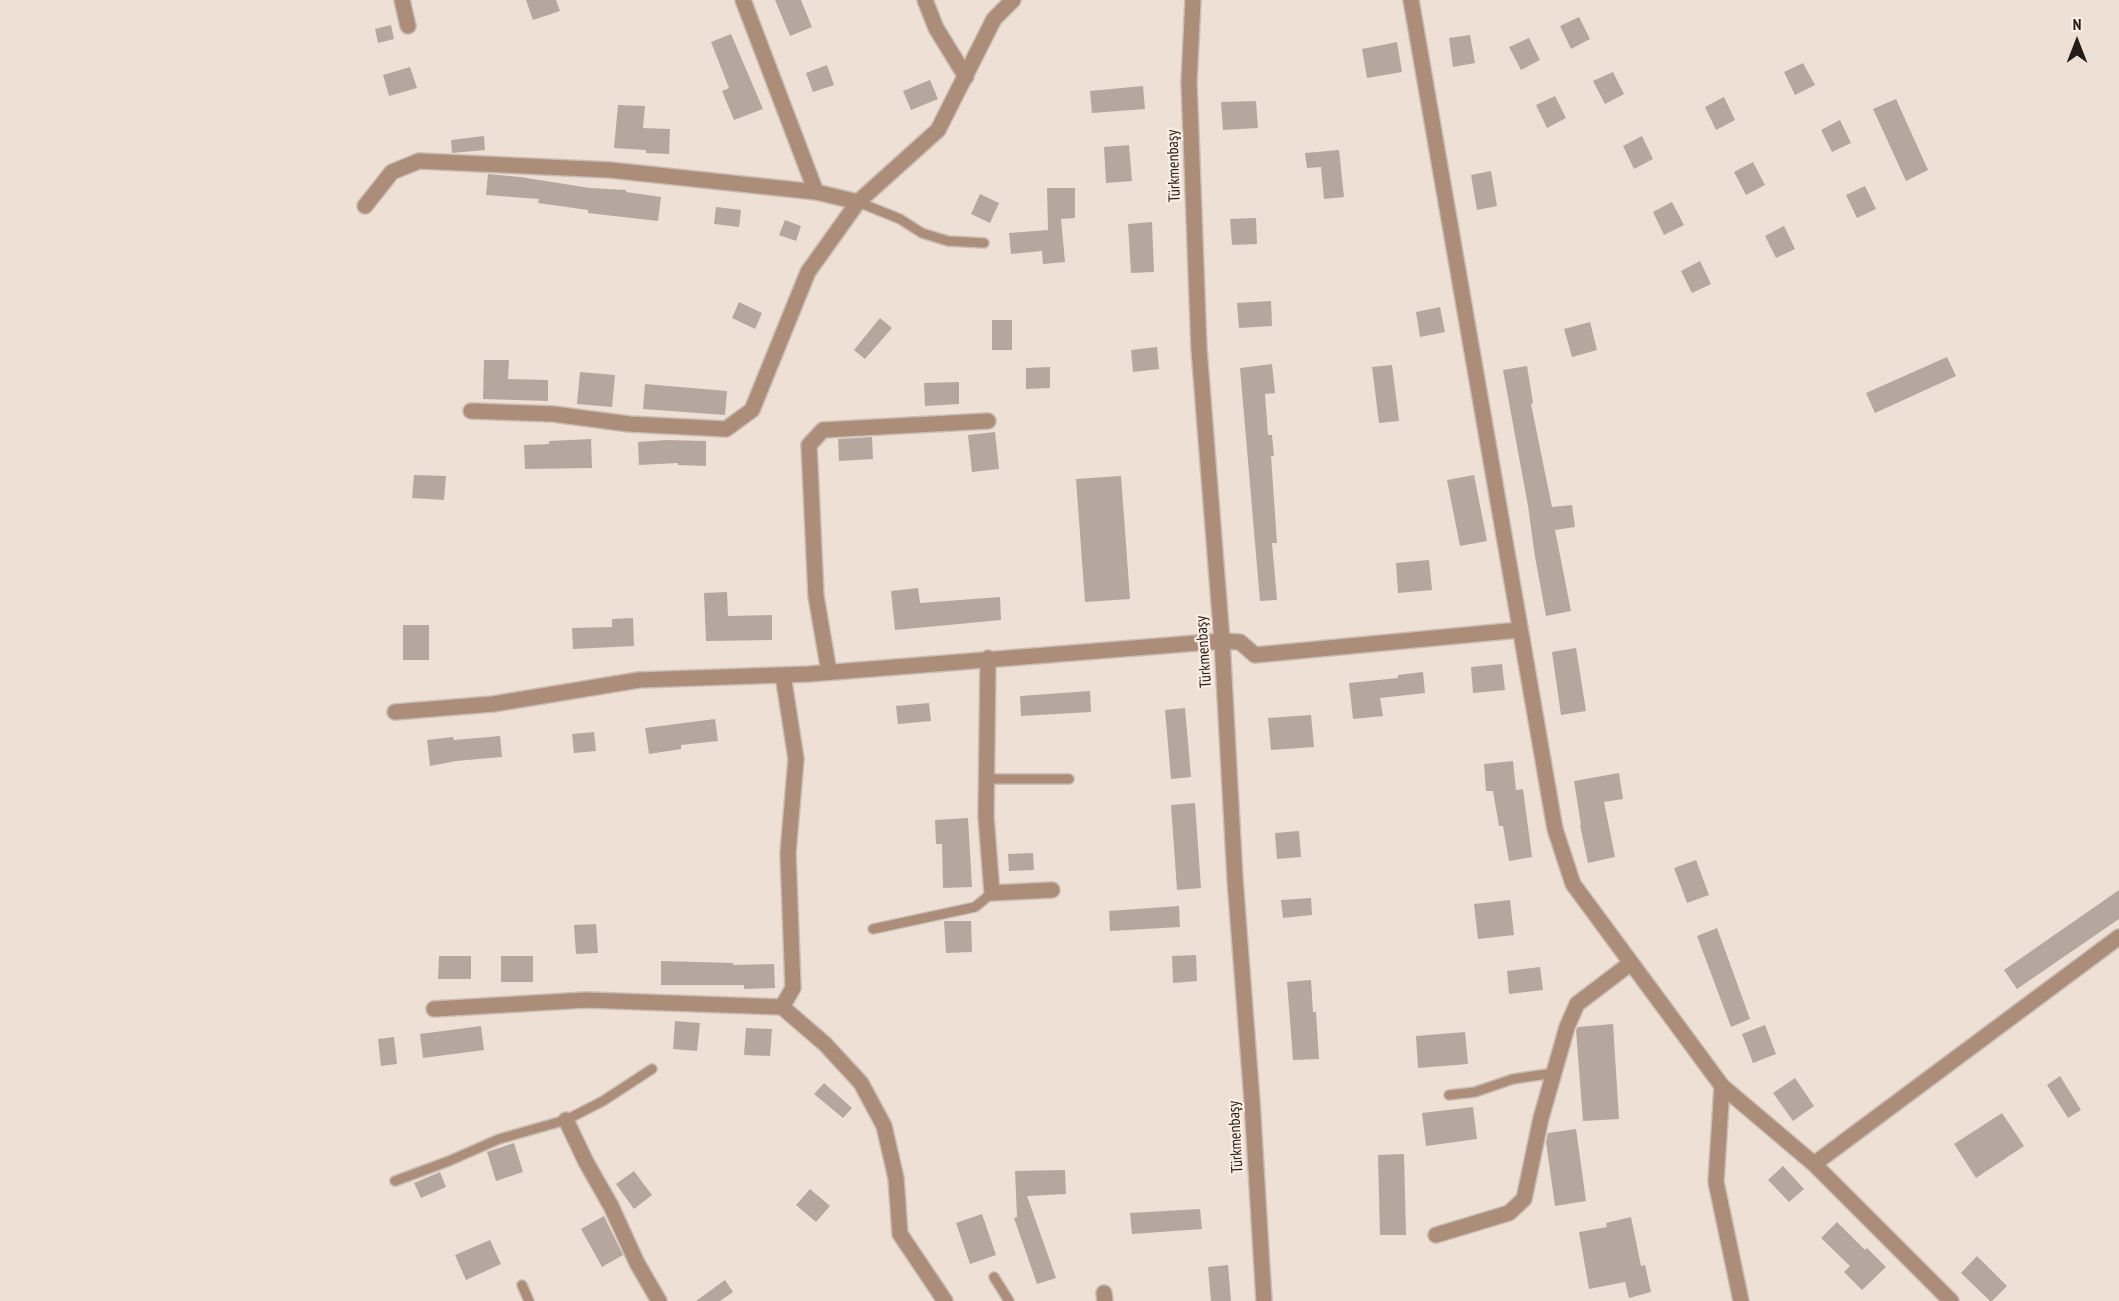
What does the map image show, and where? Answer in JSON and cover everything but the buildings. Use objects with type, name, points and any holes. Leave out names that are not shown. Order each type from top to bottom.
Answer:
[{"type":"street","points":[[402,0],[408,26]]},
{"type":"street","points":[[744,0],[816,192]]},
{"type":"street","points":[[925,0],[936,28],[966,77]]},
{"type":"street","points":[[471,411],[553,414],[629,424],[726,429],[752,410],[808,272],[858,202],[938,130],[993,19],[1013,0]]},
{"type":"street","name":"Türkmenbaşy","points":[[1193,0],[1189,82],[1199,349],[1222,640],[1235,879],[1264,1301]]},
{"type":"street","points":[[1411,0],[1555,829],[1573,884],[1722,1086],[1814,1164],[1951,1301]]},
{"type":"street","points":[[365,206],[392,172],[419,161],[610,170],[816,192],[858,202]]},
{"type":"street","points":[[829,672],[816,596],[809,445],[823,430],[988,421]]},
{"type":"street","points":[[395,712],[494,705],[639,680],[829,672],[1222,640],[1240,642],[1256,655],[1519,630]]},
{"type":"street","points":[[988,658],[985,741],[986,817],[992,893],[1052,890]]},
{"type":"street","points":[[782,1007],[793,988],[788,854],[796,759],[783,675]]},
{"type":"street","points":[[1814,1164],[2119,937]]},
{"type":"street","points":[[1436,1235],[1509,1213],[1524,1199],[1541,1118],[1567,1027],[1577,1004],[1631,963]]},
{"type":"street","points":[[434,1009],[586,1000],[782,1007],[825,1044],[861,1083],[884,1126],[896,1178],[900,1234],[945,1301]]},
{"type":"street","points":[[1722,1086],[1716,1182],[1741,1301]]},
{"type":"street","points":[[566,1120],[611,1206],[637,1263],[659,1301]]},
{"type":"lane","points":[[858,202],[900,219],[922,232],[948,241],[984,243]]},
{"type":"lane","points":[[987,779],[1069,779]]},
{"type":"lane","points":[[873,929],[975,907],[992,893]]},
{"type":"lane","points":[[395,1181],[499,1139],[566,1120],[603,1101],[652,1069]]},
{"type":"lane","points":[[1449,1095],[1475,1092],[1513,1079],[1554,1073]]},
{"type":"lane","points":[[994,1277],[1009,1301]]},
{"type":"lane","points":[[522,1285],[529,1301]]}]
